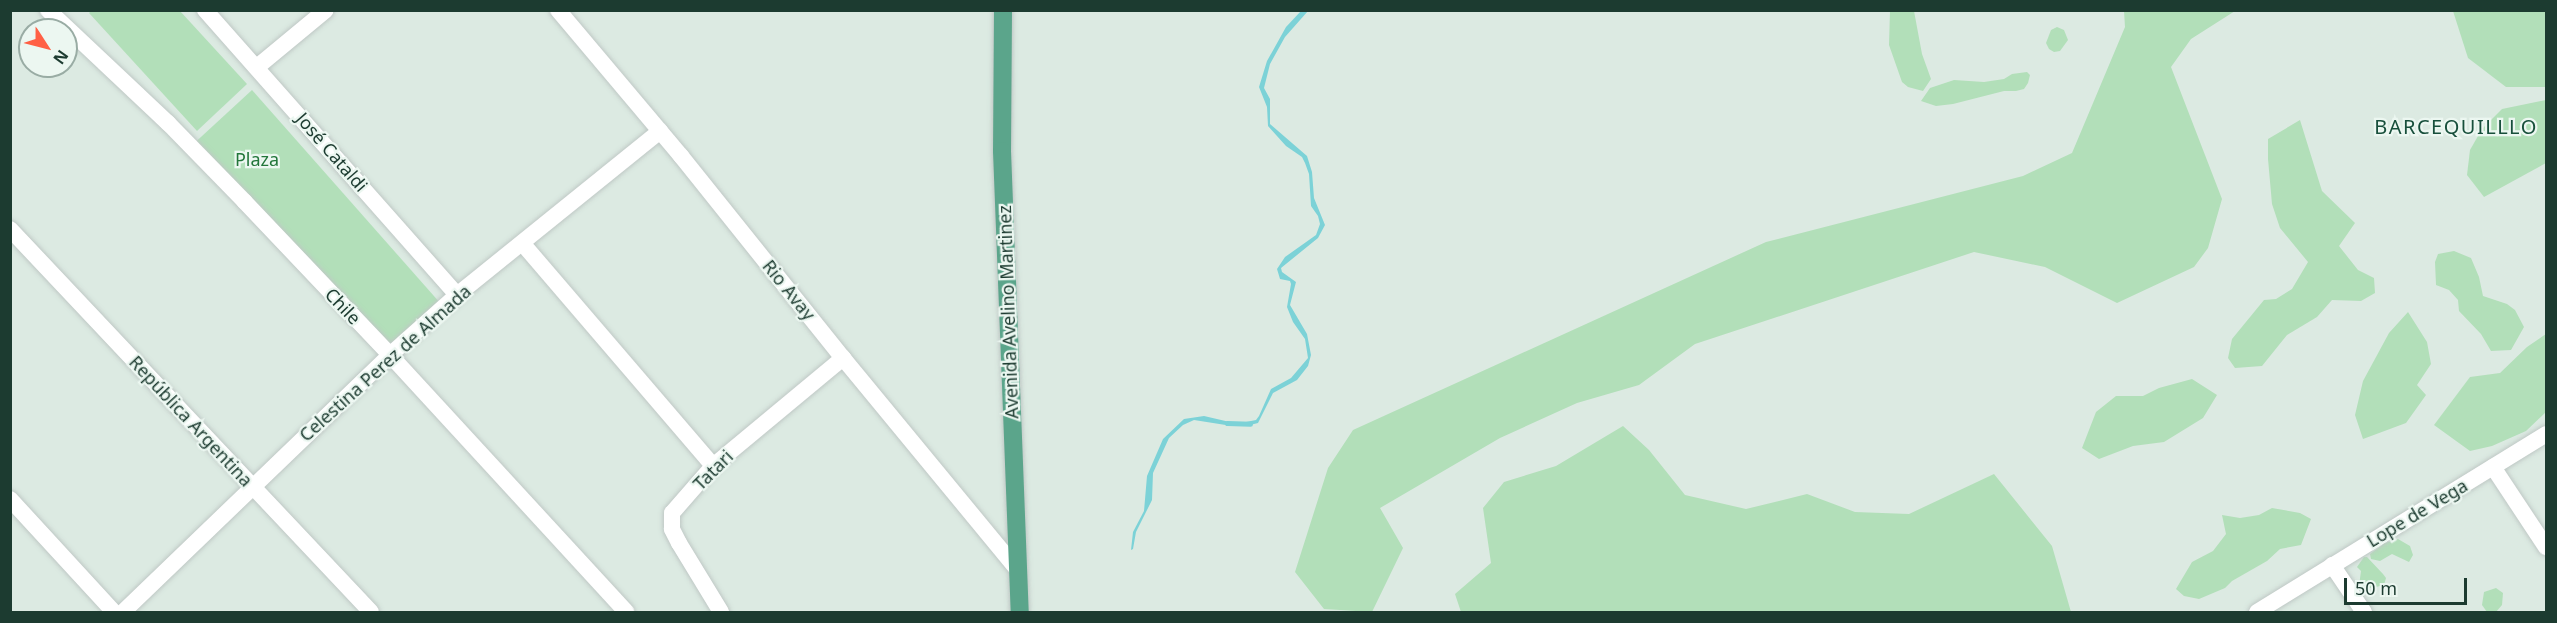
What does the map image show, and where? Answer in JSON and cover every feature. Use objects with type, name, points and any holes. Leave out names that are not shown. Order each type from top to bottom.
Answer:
[{"type":"main road","name":"Avenida Avelino Martinez","points":[[1003,10],[1002,151],[1020,612]]},
{"type":"street","name":"Chile","points":[[48,10],[168,123],[390,355],[626,612]]},
{"type":"street","name":"José Cataldi","points":[[205,10],[457,295]]},
{"type":"street","points":[[257,67],[326,10]]},
{"type":"street","name":"Rio Avay","points":[[558,10],[660,131],[1018,570]]},
{"type":"street","name":"Celestina Perez de Almada","points":[[123,612],[390,355],[457,295],[523,244],[660,131]]},
{"type":"street","name":"República Argentina","points":[[10,229],[371,612]]},
{"type":"street","points":[[523,244],[713,466]]},
{"type":"street","name":"Tatari","points":[[721,612],[672,529],[672,513],[713,466],[843,358]]},
{"type":"street","name":"Lope de Vega","points":[[2257,612],[2547,434]]},
{"type":"street","points":[[2493,467],[2547,547]]},
{"type":"street","points":[[10,499],[114,612]]},
{"type":"street","points":[[2332,565],[2364,612]]},
{"type":"green space","points":[[91,11],[180,11],[247,84],[197,131],[89,13]]},
{"type":"green space","points":[[1890,11],[1914,11],[1922,54],[1931,79],[1923,91],[1908,87],[1902,82],[1889,45]]},
{"type":"green space","points":[[2124,11],[2235,11],[2191,39],[2171,67],[2222,199],[2208,248],[2194,267],[2117,303],[2045,267],[1974,252],[1695,344],[1639,385],[1577,403],[1500,438],[1380,508],[1403,548],[1372,612],[1324,609],[1295,572],[1328,468],[1353,430],[1766,242],[2023,176],[2072,153],[2125,27]]},
{"type":"green space","points":[[2453,11],[2546,11],[2546,87],[2506,87],[2468,58]]},
{"type":"green space","points":[[2057,27],[2064,30],[2068,40],[2060,51],[2054,52],[2046,43],[2051,30]]},
{"type":"green space","points":[[2027,72],[2030,75],[2024,89],[2004,91],[1936,106],[1921,101],[1930,88],[1954,80],[1984,82]]},
{"type":"green space","name":"Plaza","points":[[252,90],[441,304],[386,356],[189,148]]},
{"type":"green space","points":[[2546,100],[2546,163],[2484,197],[2467,175],[2470,150],[2482,129],[2502,109]]},
{"type":"green space","points":[[2300,120],[2322,191],[2355,223],[2339,246],[2358,270],[2374,278],[2375,293],[2361,301],[2332,300],[2317,317],[2287,335],[2262,366],[2235,368],[2228,358],[2232,339],[2264,300],[2276,299],[2292,289],[2308,262],[2280,228],[2272,204],[2268,159],[2268,139]]},
{"type":"green space","points":[[2454,251],[2471,258],[2479,277],[2483,296],[2507,304],[2515,310],[2524,327],[2511,350],[2491,351],[2481,334],[2459,311],[2458,300],[2449,290],[2436,285],[2435,262],[2438,254]]},
{"type":"green space","points":[[2408,312],[2427,342],[2431,364],[2417,385],[2426,395],[2406,423],[2363,439],[2355,415],[2363,381],[2389,333]]},
{"type":"green space","points":[[2546,334],[2546,412],[2526,431],[2492,446],[2470,451],[2434,425],[2470,377],[2500,373],[2527,347]]},
{"type":"green space","points":[[2192,379],[2217,395],[2203,418],[2164,442],[2133,446],[2099,459],[2082,448],[2096,412],[2116,396],[2143,396],[2159,388]]},
{"type":"green space","points":[[1623,426],[1649,450],[1685,495],[1746,509],[1807,494],[1855,512],[1909,514],[1994,474],[2052,546],[2071,612],[1461,612],[1455,594],[1491,563],[1483,508],[1504,482],[1556,466]]},
{"type":"green space","points":[[2272,508],[2300,513],[2311,519],[2301,545],[2280,549],[2267,561],[2232,581],[2225,588],[2199,599],[2184,596],[2176,589],[2192,562],[2213,551],[2226,534],[2222,515],[2240,518],[2259,515]]},
{"type":"green space","points":[[2398,539],[2410,546],[2413,555],[2409,562],[2392,554],[2380,561],[2371,559],[2370,554],[2385,543]]},
{"type":"green space","points":[[2364,557],[2367,557],[2386,578],[2384,585],[2372,588],[2359,586],[2361,571],[2357,567]]},
{"type":"green space","points":[[2496,588],[2503,593],[2502,605],[2496,612],[2487,612],[2482,605],[2484,592]]},
{"type":"water","points":[[1301,11],[1308,11],[1285,37],[1270,64],[1264,88],[1270,99],[1270,124],[1307,156],[1312,172],[1314,198],[1325,225],[1318,238],[1281,268],[1282,272],[1296,282],[1290,305],[1307,334],[1311,355],[1308,366],[1297,380],[1273,393],[1258,423],[1246,426],[1246,422],[1256,420],[1259,416],[1271,389],[1291,378],[1308,358],[1305,339],[1293,322],[1287,307],[1290,281],[1280,279],[1277,269],[1285,257],[1316,235],[1320,224],[1311,206],[1309,174],[1305,163],[1302,157],[1286,146],[1268,126],[1267,107],[1259,87],[1267,61],[1286,27]]},
{"type":"water","points":[[1204,416],[1234,423],[1232,426],[1194,420],[1183,425],[1169,438],[1153,473],[1152,500],[1136,532],[1131,550],[1133,532],[1144,511],[1147,476],[1163,439],[1184,419]]},
{"type":"waterway","points":[[1227,423],[1250,424]]},
{"type":"district","name":"BARCEQUILLLO","points":[[2456,126]]}]
